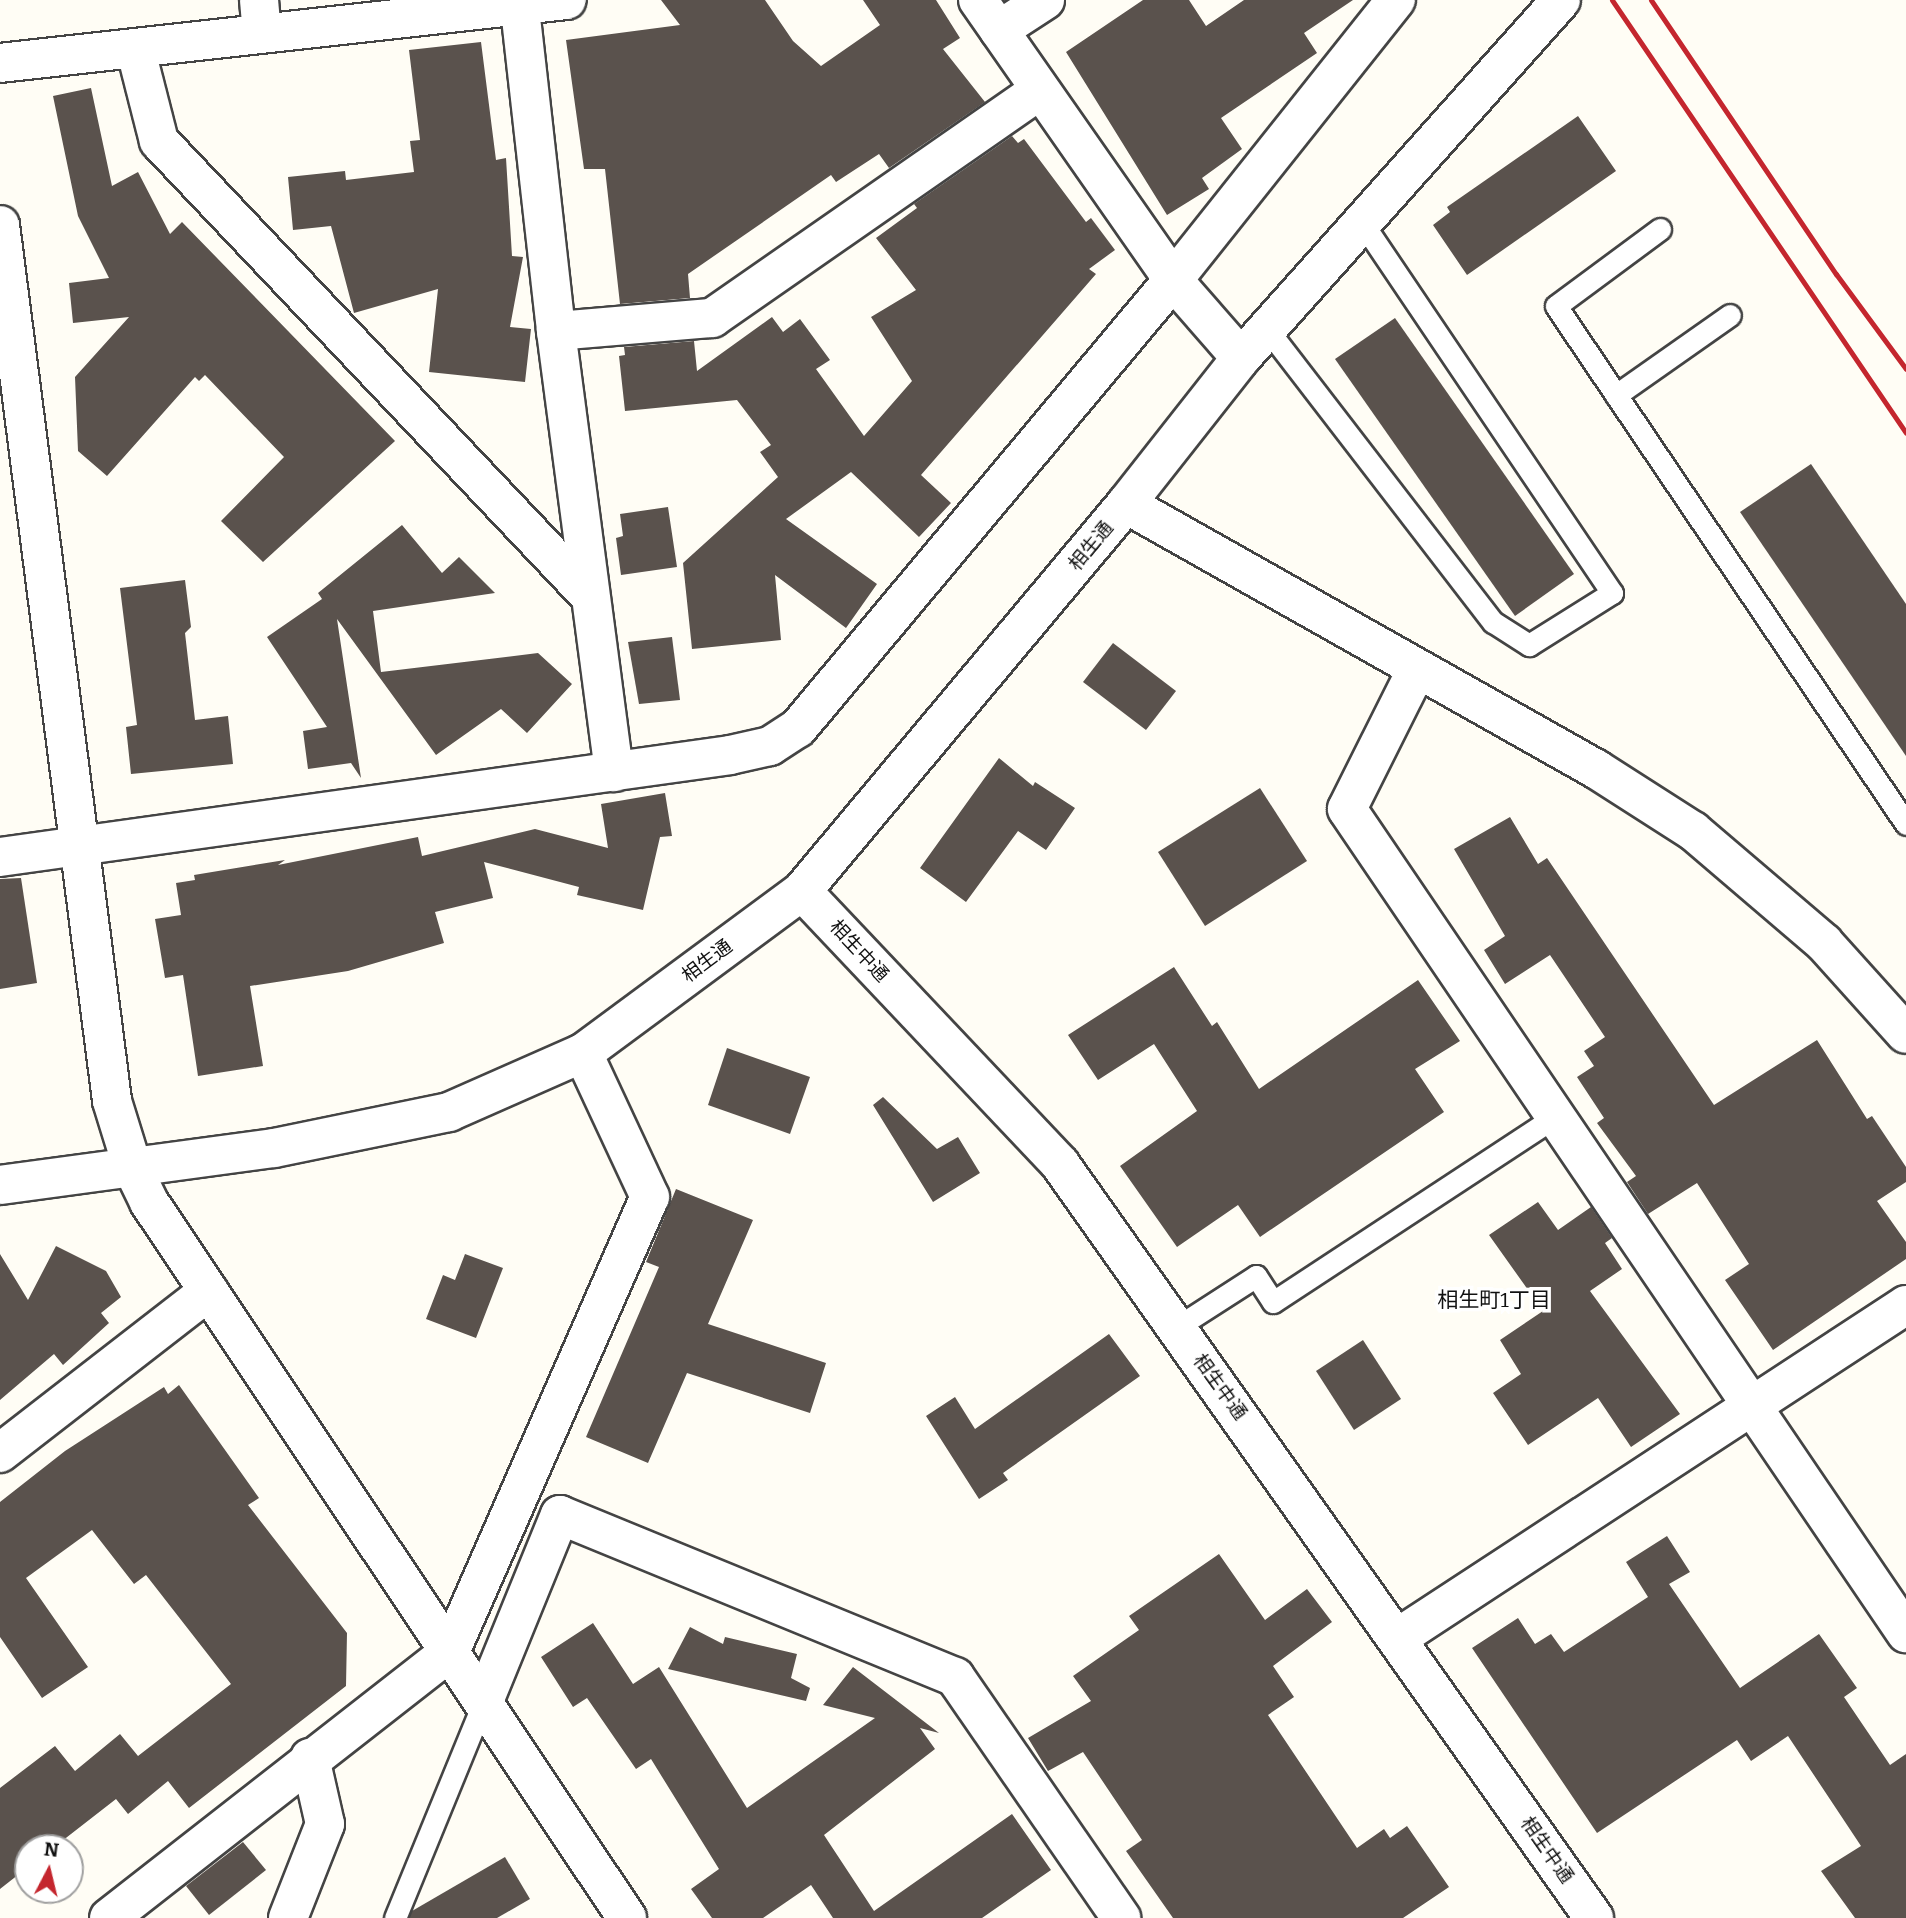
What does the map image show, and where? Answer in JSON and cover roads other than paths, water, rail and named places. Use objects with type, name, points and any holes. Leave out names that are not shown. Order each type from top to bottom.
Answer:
[{"type":"street","points":[[0,63],[136,51],[260,16],[567,0]]},
{"type":"street","points":[[1045,0],[989,15],[1173,280],[1241,358]]},
{"type":"street","points":[[0,857],[614,772],[770,746],[798,728],[1173,280],[1396,0]]},
{"type":"street","name":"相生通","points":[[0,1185],[133,1169],[274,1147],[449,1112],[583,1053],[802,891],[1126,504],[1241,358],[1561,0]]},
{"type":"street","points":[[519,3],[556,331],[614,772]]},
{"type":"street","points":[[136,51],[159,141],[589,595]]},
{"type":"street","points":[[556,331],[712,318],[1040,90]]},
{"type":"street","points":[[0,225],[112,1101],[133,1169],[149,1202],[627,1918]]},
{"type":"street","points":[[1126,504],[1416,671],[1596,769],[1693,831],[1824,943],[1906,1034]]},
{"type":"street","points":[[1416,671],[1347,809],[1906,1633]]},
{"type":"street","name":"相生中通","points":[[802,891],[1060,1164],[1399,1637],[1583,1914]]},
{"type":"street","points":[[109,1918],[310,1758],[450,1652],[650,1197],[583,1053]]},
{"type":"street","points":[[0,1453],[209,1291]]},
{"type":"street","points":[[1399,1637],[1906,1305]]},
{"type":"street","points":[[484,1701],[560,1515],[955,1677],[1121,1918]]},
{"type":"street","points":[[288,1918],[326,1824],[310,1758]]},
{"type":"lane","points":[[1267,329],[1493,622],[1529,645],[1612,593],[1362,223]]},
{"type":"lane","points":[[1660,229],[1556,306],[1906,824]]},
{"type":"lane","points":[[1616,395],[1730,315]]},
{"type":"lane","points":[[1177,1327],[1255,1276],[1273,1303],[1556,1115]]},
{"type":"lane","points":[[395,1918],[484,1701]]},
{"type":"railway","points":[[1612,0],[1906,433]]},
{"type":"railway","points":[[1651,0],[1836,274],[1906,369]]},
{"type":"district","name":"相生町1丁目","points":[[1494,1300]]}]
